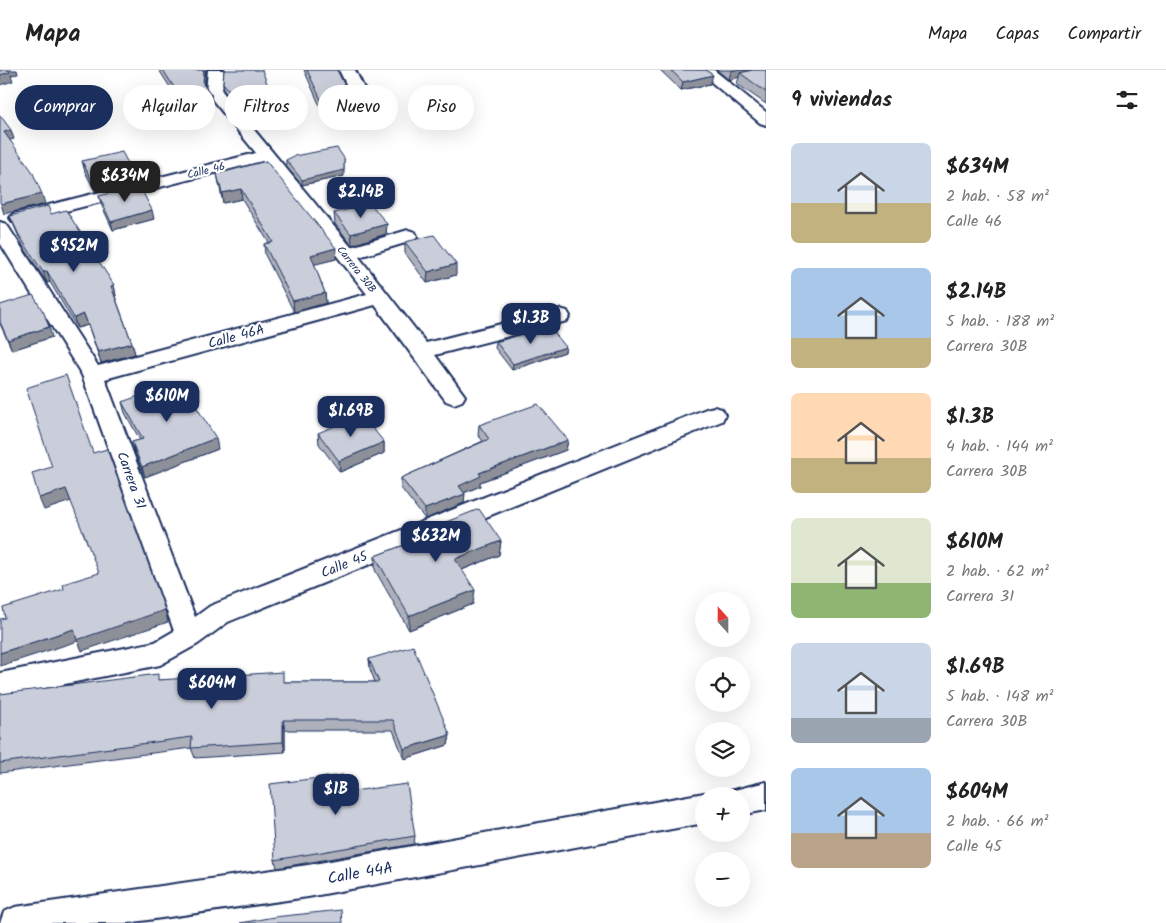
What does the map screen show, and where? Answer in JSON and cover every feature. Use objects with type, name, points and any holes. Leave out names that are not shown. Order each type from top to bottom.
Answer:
[{"type":"street","name":"Carrera 30B","points":[[216,70],[214,92],[267,155],[421,351],[454,396]]},
{"type":"street","points":[[348,70],[355,85]]},
{"type":"street","points":[[705,70],[766,120]]},
{"type":"street","name":"Calle 46","points":[[0,223],[267,155]]},
{"type":"street","name":"Carrera 31","points":[[0,228],[93,375],[189,636]]},
{"type":"street","points":[[346,256],[408,236]]},
{"type":"street","name":"Calle 46A","points":[[93,375],[379,297]]},
{"type":"street","points":[[421,351],[560,316]]},
{"type":"street","name":"Calle 45","points":[[0,685],[160,653],[189,636],[219,614],[714,415]]},
{"type":"street","points":[[750,799],[766,796]]},
{"type":"street","name":"Calle 44A","points":[[15,923],[308,881],[695,810]]},
{"type":"building","points":[[0,70],[8,70],[10,72],[0,75]]},
{"type":"building","points":[[163,70],[204,70],[204,85],[173,85]]},
{"type":"building","points":[[224,70],[262,70],[268,85],[225,85],[223,83]]},
{"type":"building","points":[[307,70],[337,70],[344,85],[318,85],[318,93]]},
{"type":"building","points":[[671,70],[706,70],[713,75],[683,82]]},
{"type":"building","points":[[752,70],[766,70],[766,92],[740,73]]},
{"type":"building","points":[[0,115],[11,130],[4,132],[32,171],[42,194],[1,204]]},
{"type":"building","points":[[337,148],[344,158],[344,170],[302,180],[286,160],[294,156]]},
{"type":"building","points":[[122,152],[132,171],[92,181],[82,161]]},
{"type":"building","points":[[266,161],[336,248],[311,255],[325,293],[293,301],[264,244],[273,242],[241,189],[222,193],[217,174]]},
{"type":"building","points":[[139,185],[152,210],[111,222],[99,196]]},
{"type":"building","points":[[371,204],[387,224],[351,234],[334,213]]},
{"type":"building","points":[[48,206],[51,214],[66,210],[114,285],[111,286],[132,343],[98,352],[84,314],[74,318],[47,271],[43,272],[19,235],[10,216]]},
{"type":"building","points":[[434,235],[456,264],[428,272],[405,242]]},
{"type":"building","points":[[33,295],[44,313],[49,327],[8,340],[0,322],[0,305]]},
{"type":"building","points":[[549,326],[566,347],[513,364],[496,342]]},
{"type":"building","points":[[66,375],[93,453],[107,449],[165,610],[77,640],[74,629],[0,653],[0,619],[5,618],[3,608],[64,589],[63,584],[99,573],[66,489],[39,498],[32,473],[52,467],[26,388]]},
{"type":"building","points":[[180,381],[216,438],[142,467],[132,442],[143,439],[122,402]]},
{"type":"building","points":[[538,404],[568,440],[479,473],[481,476],[459,486],[465,494],[425,509],[401,478],[489,439],[479,425]]},
{"type":"building","points":[[362,415],[384,442],[339,461],[318,433]]},
{"type":"building","points":[[479,509],[501,541],[455,559],[475,590],[409,616],[375,556],[446,529],[441,524]]},
{"type":"building","points":[[413,646],[450,735],[404,749],[393,720],[283,720],[283,742],[191,748],[192,737],[0,763],[0,694],[158,674],[158,680],[283,672],[283,682],[379,682],[369,659]]},
{"type":"building","points":[[343,775],[345,792],[407,784],[415,836],[275,860],[270,784]]},
{"type":"building","points":[[341,910],[342,923],[240,923],[274,917]]}]
